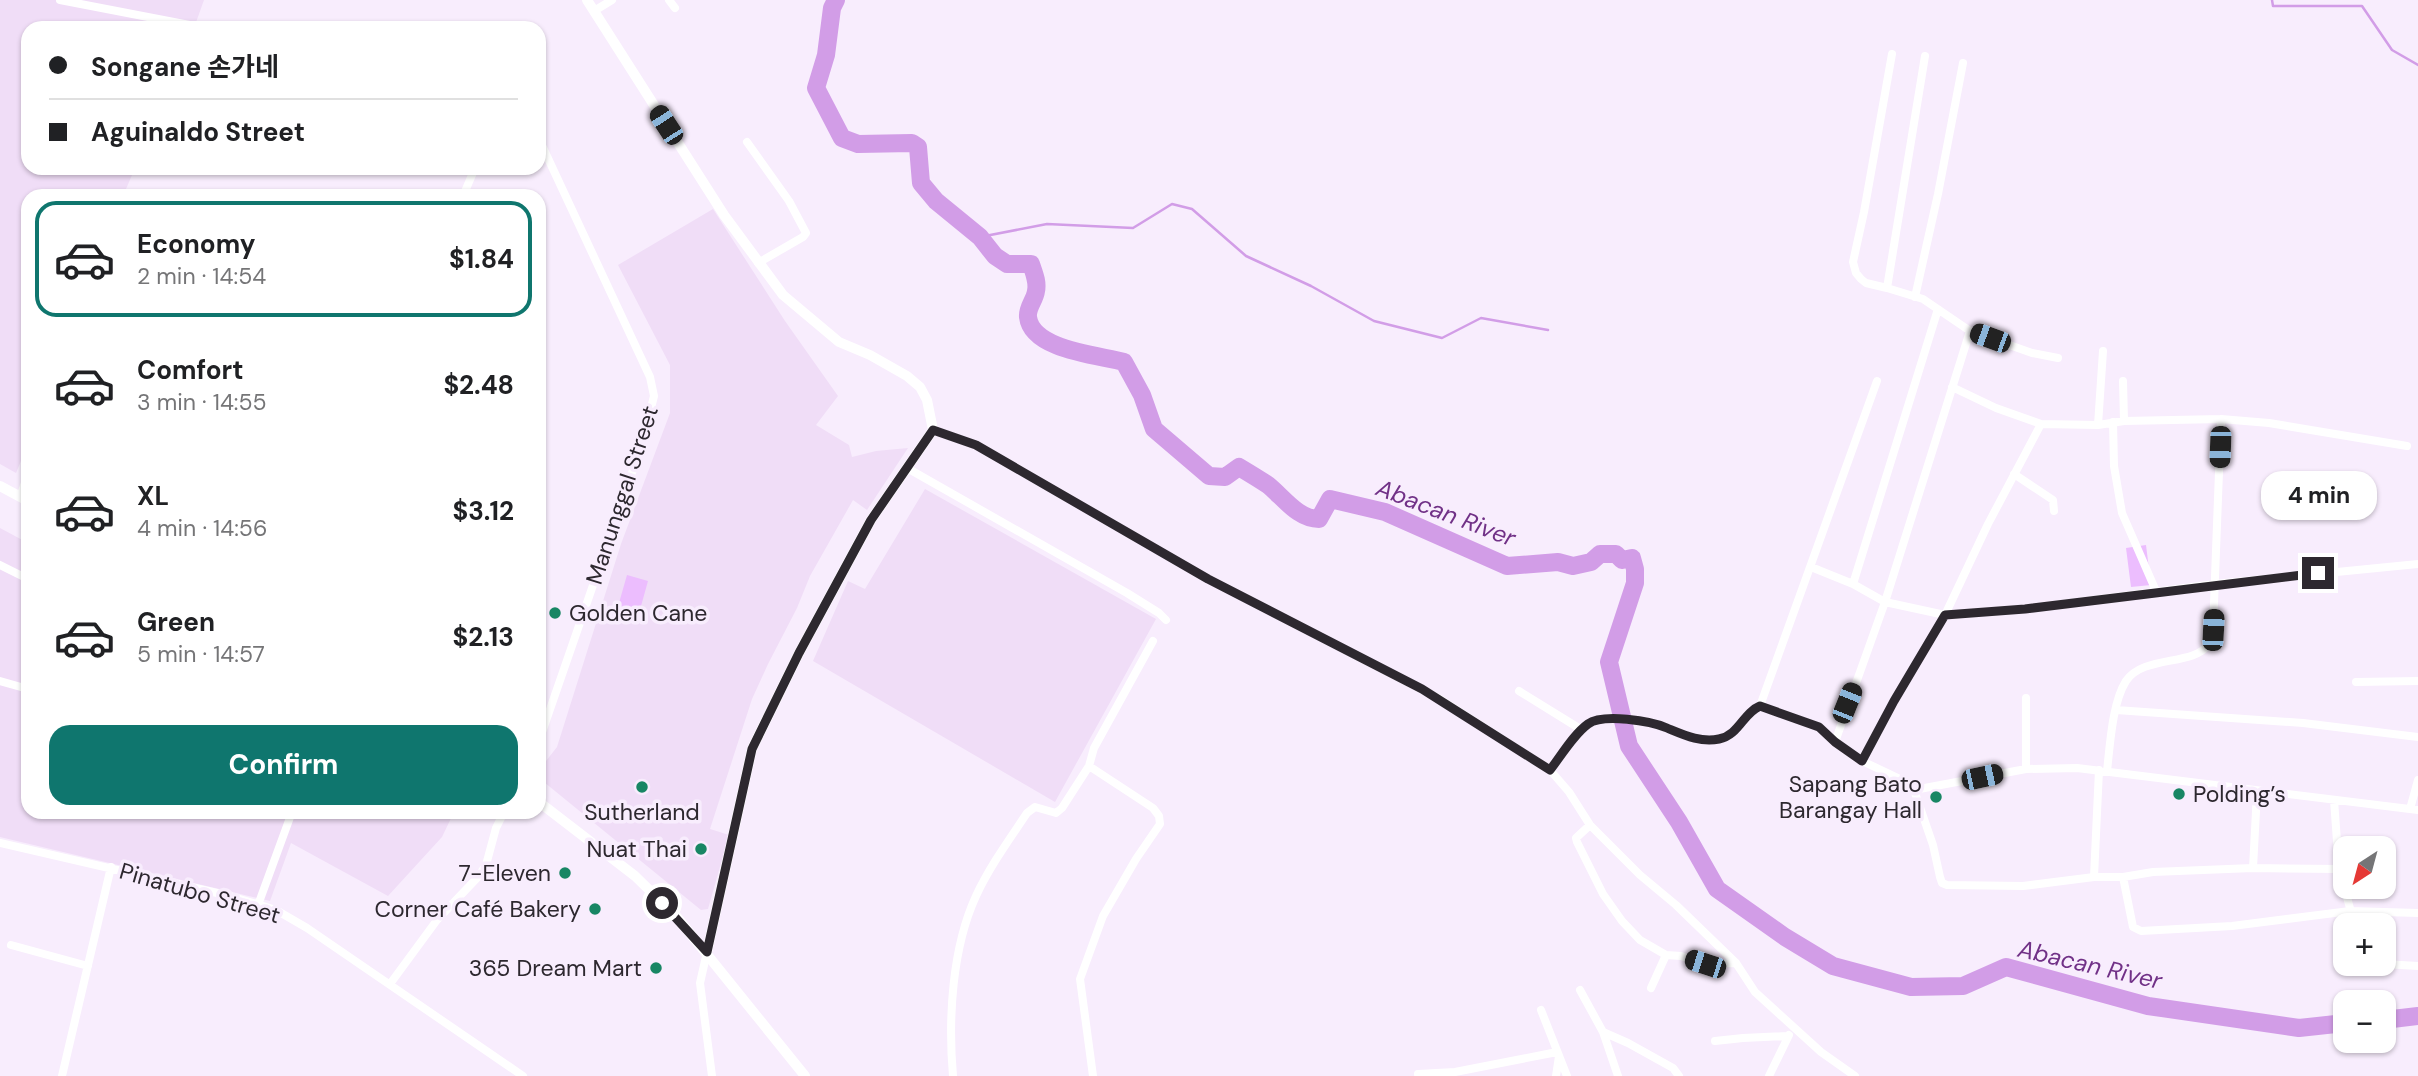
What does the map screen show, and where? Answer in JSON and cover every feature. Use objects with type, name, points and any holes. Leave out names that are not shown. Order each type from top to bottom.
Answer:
[{"type":"main road","points":[[0,486],[21,497]]},
{"type":"main road","points":[[546,808],[635,876],[676,916],[805,1076]]},
{"type":"street","points":[[60,0],[174,21]]},
{"type":"street","points":[[587,0],[724,215],[783,295],[839,342],[870,355],[906,376],[919,387],[927,400],[933,430],[885,498],[846,564],[752,749],[700,983],[712,1076]]},
{"type":"street","points":[[594,11],[612,0]]},
{"type":"street","points":[[669,0],[675,8]]},
{"type":"street","points":[[1892,54],[1853,262],[1856,273],[1866,283],[1915,297],[1970,331],[2032,353],[2058,358]]},
{"type":"street","points":[[1887,288],[1926,56]]},
{"type":"street","points":[[1915,297],[1963,63]]},
{"type":"street","points":[[747,142],[789,201],[806,233],[758,263]]},
{"type":"street","name":"Manunggal Street","points":[[546,154],[635,340],[650,377],[654,396],[642,444],[546,721]]},
{"type":"street","points":[[1853,584],[1938,309]]},
{"type":"street","points":[[1835,742],[1885,602],[1970,331]]},
{"type":"street","points":[[2098,425],[2103,351]]},
{"type":"street","points":[[2123,380],[2124,421]]},
{"type":"street","points":[[1550,770],[1582,730],[1594,721],[1603,719],[1641,722],[1700,739],[1719,739],[1733,733],[1747,714],[1760,706],[1877,382]]},
{"type":"street","points":[[1952,387],[1996,408],[2041,424],[2098,425],[2124,421],[2221,419],[2269,423],[2406,446]]},
{"type":"street","points":[[2094,877],[2103,771],[2124,684],[2132,673],[2153,664],[2188,656],[2207,646],[2213,630],[2221,419]]},
{"type":"street","points":[[2113,422],[2114,466],[2122,513],[2156,591]]},
{"type":"street","points":[[1862,761],[1945,615],[2041,424]]},
{"type":"street","points":[[933,430],[976,445],[1208,579],[1422,689],[1550,770],[1569,792],[1590,825],[1736,963],[1755,992],[1797,1032],[1855,1076]]},
{"type":"street","points":[[907,468],[1128,593],[1159,613],[1166,621]]},
{"type":"street","points":[[2014,474],[2053,500],[2054,510]]},
{"type":"street","points":[[1811,567],[1853,584],[1885,602],[1945,615],[2025,609],[2216,584],[2418,564]]},
{"type":"street","points":[[0,565],[21,576]]},
{"type":"street","points":[[953,1076],[950,1045],[951,999],[960,949],[975,897],[996,859],[1027,813],[1035,807],[1056,813],[1062,808],[1089,766],[1094,748],[1153,641]]},
{"type":"street","points":[[0,681],[21,687]]},
{"type":"street","points":[[2356,682],[2418,681]]},
{"type":"street","points":[[1519,691],[1582,730]]},
{"type":"street","points":[[2026,698],[2026,769]]},
{"type":"street","points":[[1760,706],[1819,727],[1862,761],[1900,779],[1914,790],[1933,845],[1942,883],[1947,885],[2023,886],[2153,872],[2253,868],[2333,869]]},
{"type":"street","points":[[2116,710],[2303,723],[2418,737]]},
{"type":"street","points":[[1089,766],[1153,808],[1159,816],[1160,824],[1103,916],[1080,979],[1093,1076]]},
{"type":"street","points":[[1914,790],[2026,769],[2066,768],[2414,810],[2418,780]]},
{"type":"street","points":[[2253,868],[2257,792]]},
{"type":"street","points":[[2334,800],[2337,836]]},
{"type":"street","points":[[258,905],[289,819]]},
{"type":"street","points":[[390,984],[437,920],[478,877],[485,865],[500,819]]},
{"type":"street","points":[[1590,825],[1576,838],[1603,894],[1622,921],[1640,940],[1666,955],[1681,956],[1705,964],[1736,963]]},
{"type":"street","name":"Pinatubo Street","points":[[0,843],[111,867],[276,910],[307,928],[523,1076]]},
{"type":"street","points":[[62,1076],[111,867]]},
{"type":"street","points":[[2123,877],[2133,927],[2141,931],[2232,926],[2350,911],[2418,913]]},
{"type":"street","points":[[2347,900],[2350,911]]},
{"type":"street","points":[[11,945],[89,966]]},
{"type":"street","points":[[1651,988],[1666,955]]},
{"type":"street","points":[[2396,964],[2418,965]]},
{"type":"street","points":[[1580,990],[1603,1032],[1618,1076]]},
{"type":"street","points":[[1541,1010],[1567,1076]]},
{"type":"street","points":[[1603,1032],[1673,1068],[1679,1076]]},
{"type":"street","points":[[1716,1041],[1787,1037],[1797,1032]]},
{"type":"street","points":[[1769,1076],[1787,1037]]},
{"type":"street","points":[[1418,1074],[1455,1072],[1558,1054]]},
{"type":"street","points":[[1556,1076],[1558,1054]]},
{"type":"shaded area","points":[[0,0],[204,0],[196,21],[21,21],[21,175],[132,175],[126,189],[21,189],[21,461],[16,473],[0,464]]},
{"type":"shaded area","points":[[713,209],[785,321],[838,396],[816,425],[849,445],[852,457],[876,451],[908,448],[867,510],[853,500],[810,576],[752,699],[710,829],[729,835],[708,909],[701,910],[546,784],[546,761],[557,747],[621,544],[670,413],[670,365],[618,265]]},
{"type":"shaded area","points":[[925,489],[1156,619],[1055,802],[813,661],[848,581],[865,589]]},
{"type":"shaded area","points":[[0,528],[21,539],[21,819],[451,819],[442,837],[388,896],[291,843],[270,901],[0,837]]},
{"type":"shaded area","points":[[2146,545],[2151,585],[2131,587],[2126,548]]},
{"type":"shaded area","points":[[627,575],[648,581],[636,624],[615,617]]},
{"type":"waterway","name":"Abacan River","points":[[836,0],[832,8],[826,55],[816,88],[842,138],[858,144],[912,143],[918,147],[921,183],[936,201],[980,237],[995,256],[1007,264],[1031,264],[1036,284],[1028,313],[1032,328],[1053,344],[1124,362],[1142,395],[1154,429],[1209,476],[1225,477],[1239,467],[1268,485],[1304,516],[1319,519],[1330,499],[1385,512],[1507,566],[1558,562],[1573,566],[1591,562],[1600,554],[1616,554],[1622,560],[1632,558],[1635,583],[1609,662],[1629,746],[1679,822],[1717,889],[1785,937],[1833,966],[1911,987],[1963,986],[2006,967],[2148,1006],[2299,1028],[2333,1024]]},
{"type":"waterway","points":[[2272,0],[2273,6],[2362,6],[2392,50],[2418,65]]},
{"type":"waterway","points":[[980,237],[1047,224],[1133,228],[1172,204],[1192,209],[1246,256],[1311,286],[1374,321],[1442,338],[1481,318],[1548,330]]},
{"type":"waterway","name":"Abacan River","points":[[2396,1019],[2418,1016]]},
{"type":"place","name":"Golden Cane","points":[[555,613]]},
{"type":"place","name":"Sutherland","points":[[642,787]]},
{"type":"place","name":"Polding’s","points":[[2179,794]]},
{"type":"place","name":"Sapang Bato Barangay Hall","points":[[1936,797]]},
{"type":"place","name":"Nuat Thai","points":[[701,849]]},
{"type":"place","name":"7-Eleven","points":[[565,873]]},
{"type":"place","name":"Corner Café Bakery","points":[[595,909]]},
{"type":"place","name":"365 Dream Mart","points":[[656,968]]},
{"type":"route","points":[[662,903],[707,952],[752,749],[846,564],[885,498],[933,430],[976,445],[1264,610],[1422,689],[1550,770],[1585,726],[1594,721],[1603,719],[1641,722],[1709,740],[1733,733],[1747,714],[1760,706],[1778,710],[1819,727],[1862,761],[1922,651],[1945,615],[2025,609],[2318,573]]}]
